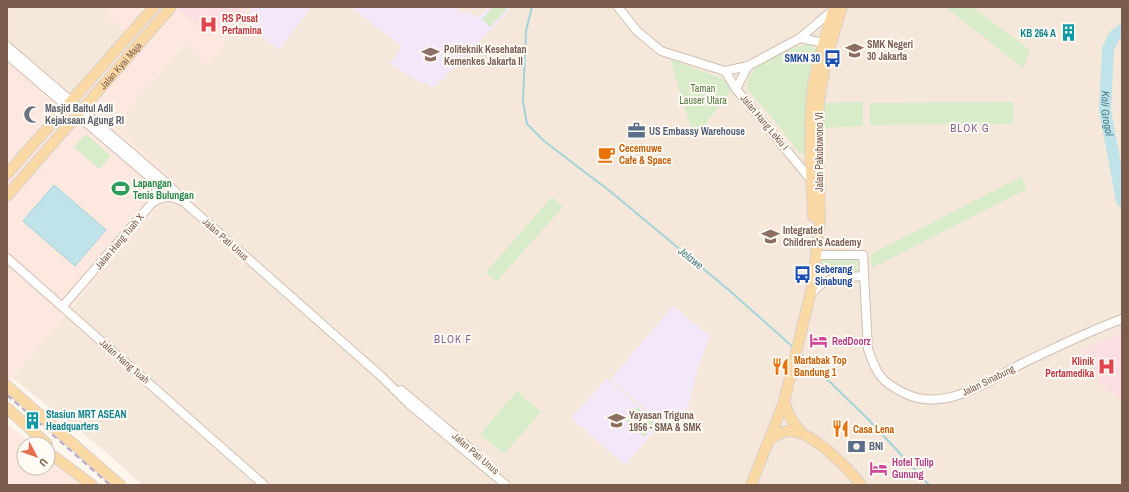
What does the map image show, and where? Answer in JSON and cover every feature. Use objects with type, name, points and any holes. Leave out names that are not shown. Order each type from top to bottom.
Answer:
[{"type":"main road","name":"Jalan Kyai Maja","points":[[7,174],[154,7]]},
{"type":"main road","name":"Jalan Kyai Maja","points":[[7,196],[172,7]]},
{"type":"main road","name":"Jalan Pakubuwono VI","points":[[751,485],[784,402],[797,354],[808,299],[813,283],[820,218],[818,128],[819,101],[828,44],[837,8]]},
{"type":"main road","name":"Jalan Pakubuwono VI","points":[[808,299],[808,282],[814,218],[811,180],[813,85],[828,44]]},
{"type":"main road","points":[[7,378],[76,439],[83,447],[86,456]]},
{"type":"main road","points":[[7,386],[120,485]]},
{"type":"main road","points":[[784,402],[790,417],[804,435]]},
{"type":"main road","points":[[7,408],[39,436]]},
{"type":"main road","points":[[7,417],[29,436]]},
{"type":"main road","points":[[770,439],[779,433],[792,431],[804,435],[836,457],[861,485]]},
{"type":"main road","points":[[56,452],[82,478]]},
{"type":"main road","points":[[56,459],[92,485]]},
{"type":"street","points":[[618,7],[637,31],[661,51],[725,71],[748,66],[800,38],[837,8]]},
{"type":"street","points":[[800,38],[828,44]]},
{"type":"street","points":[[7,46],[68,103]]},
{"type":"street","points":[[7,54],[68,103]]},
{"type":"street","points":[[736,89],[748,66]]},
{"type":"street","name":"Jalan Hang Lekiu I","points":[[725,71],[736,89],[811,180]]},
{"type":"street","name":"Jalan Pati Unus","points":[[68,103],[170,186],[184,202],[382,378],[409,404],[506,485]]},
{"type":"street","name":"Jalan Pati Unus","points":[[80,112],[155,182],[157,190],[153,202]]},
{"type":"street","name":"Jalan Hang Lekiu I","points":[[791,154],[811,162]]},
{"type":"street","points":[[153,202],[164,196],[174,197],[184,202]]},
{"type":"street","name":"Jalan Hang Tuah X","points":[[63,306],[153,202]]},
{"type":"street","name":"Jalan Sinabung","points":[[816,255],[863,255],[868,348],[876,371],[890,387],[914,398],[941,400],[967,392],[1064,343],[1122,319]]},
{"type":"street","name":"Jalan Hang Tuah","points":[[7,258],[264,485]]},
{"type":"street","points":[[808,299],[822,282],[832,278],[864,276]]},
{"type":"street","name":"Jalan Pati Unus","points":[[382,378],[392,382],[513,485]]},
{"type":"shaded area","points":[[7,7],[113,7],[106,15],[128,33],[71,94],[7,41]]},
{"type":"shaded area","points":[[113,7],[139,7],[144,11],[147,7],[251,7],[208,66],[185,43],[113,126],[177,183],[7,383],[7,41],[71,93],[127,33],[106,15]]},
{"type":"shaded area","name":"RS Pusat Pertamina","points":[[176,7],[249,7],[240,19],[232,13],[211,37]]},
{"type":"shaded area","points":[[251,7],[1122,7],[1122,485],[142,485],[106,452],[12,378],[177,183],[113,126],[186,43],[208,66]]},
{"type":"shaded area","points":[[254,7],[311,7],[279,50],[243,22]]},
{"type":"shaded area","name":"Politeknik Kesehatan Kemenkes Jakarta II","points":[[351,7],[455,7],[464,15],[468,11],[478,18],[488,7],[507,7],[510,10],[434,87],[420,82],[390,64],[402,46]]},
{"type":"shaded area","points":[[673,306],[710,336],[699,365],[688,407],[667,428],[611,379]]},
{"type":"shaded area","name":"Klinik Pertamedika","points":[[1122,332],[1122,401],[1101,385],[1082,350]]},
{"type":"shaded area","name":"Yayasan Triguna 1956 - SMA & SMK","points":[[607,378],[660,425],[625,465],[571,418]]},
{"type":"shaded area","points":[[7,424],[22,436],[16,436],[16,476],[56,476],[56,464],[81,485],[7,485]]},
{"type":"green space","points":[[493,7],[504,7],[507,10],[490,27],[482,19]]},
{"type":"green space","points":[[945,7],[972,7],[1030,50],[1023,68]]},
{"type":"green space","points":[[809,44],[817,51],[807,152],[804,154],[799,153],[779,126],[748,90],[749,80],[753,72],[760,64],[779,53]]},
{"type":"green space","name":"Taman Lauser Utara","points":[[670,59],[728,81],[732,89],[694,139]]},
{"type":"green space","points":[[863,102],[863,126],[822,128],[822,103]]},
{"type":"green space","points":[[1013,102],[1013,124],[870,125],[870,103]]},
{"type":"green space","points":[[86,134],[111,156],[99,169],[74,147]]},
{"type":"green space","points":[[1021,177],[1027,189],[872,268],[871,254]]},
{"type":"green space","points":[[552,197],[563,207],[496,282],[486,272]]},
{"type":"green space","points":[[821,260],[857,260],[858,272],[824,275]]},
{"type":"green space","points":[[517,391],[541,412],[504,454],[480,434]]},
{"type":"green space","points":[[637,407],[655,424],[644,437],[625,420]]},
{"type":"water","points":[[54,185],[106,230],[75,266],[23,221]]},
{"type":"waterway","name":"Jelawe","points":[[532,7],[526,31],[523,101],[527,124],[544,141],[611,192],[730,291],[794,348]]},
{"type":"waterway","name":"Kali Grogol","points":[[1122,30],[1114,36],[1108,49],[1105,110],[1122,201]]},
{"type":"waterway","name":"Jelawe","points":[[799,352],[868,419],[929,485]]},
{"type":"railway","points":[[7,395],[110,485]]},
{"type":"place","name":"RS Pusat Pertamina","points":[[209,24]]},
{"type":"place","name":"KB 264 A","points":[[1069,33]]},
{"type":"place","name":"SMK Negeri 30 Jakarta","points":[[854,50]]},
{"type":"place","name":"Politeknik Kesehatan Kemenkes Jakarta II","points":[[431,55]]},
{"type":"place","name":"SMKN 30","points":[[833,58]]},
{"type":"place","name":"Masjid Baitul Adli Kejaksaan Agung RI","points":[[32,114]]},
{"type":"place","name":"US Embassy Warehouse","points":[[636,131]]},
{"type":"place","name":"Cecemuwe Cafe & Space","points":[[606,154]]},
{"type":"place","name":"Lapangan Tenis Bulungan","points":[[120,189]]},
{"type":"place","name":"Integrated Children's Academy","points":[[770,236]]},
{"type":"place","name":"Seberang Sinabung","points":[[802,275]]},
{"type":"place","name":"RedDoorz","points":[[819,341]]},
{"type":"place","name":"Martabak Top Bandung 1","points":[[781,366]]},
{"type":"place","name":"Klinik Pertamedika","points":[[1107,367]]},
{"type":"place","name":"Stasiun MRT ASEAN Headquarters","points":[[33,420]]},
{"type":"place","name":"Yayasan Triguna 1956 - SMA & SMK","points":[[616,421]]},
{"type":"place","name":"Casa Lena","points":[[840,429]]},
{"type":"place","name":"BNI","points":[[856,446]]},
{"type":"place","name":"Hotel Tulip Gunung","points":[[879,468]]},
{"type":"district","name":"BLOK G","points":[[970,128]]},
{"type":"district","name":"BLOK F","points":[[453,339]]}]
